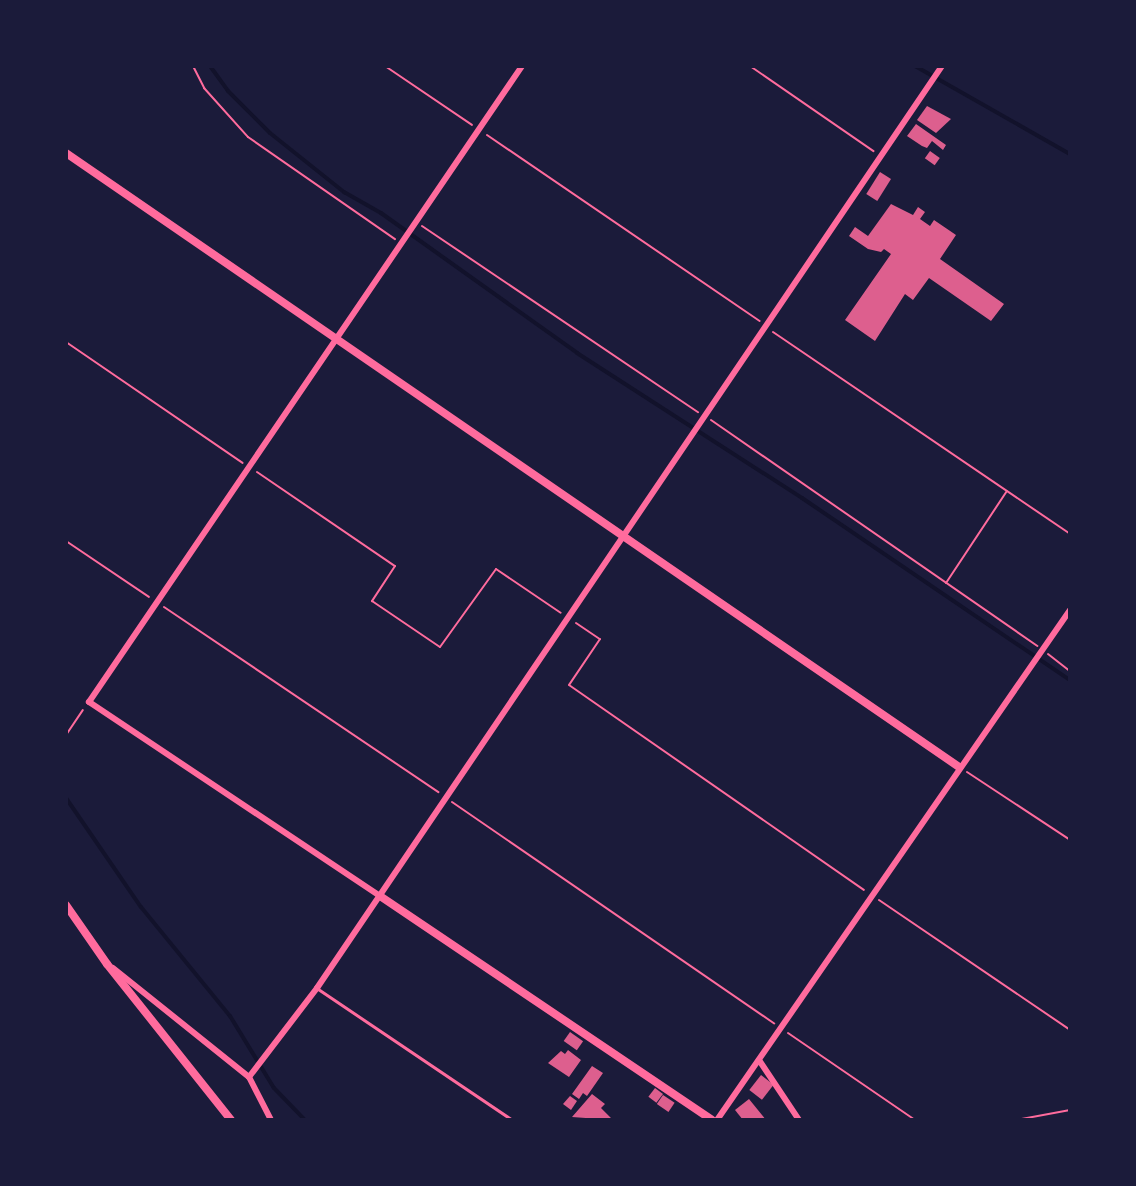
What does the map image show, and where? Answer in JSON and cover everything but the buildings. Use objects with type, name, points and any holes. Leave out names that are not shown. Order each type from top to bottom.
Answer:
[{"type":"street","points":[[522,66],[89,702],[712,1120]]},
{"type":"street","points":[[249,1077],[317,988],[622,534],[706,417],[940,68]]},
{"type":"street","points":[[66,153],[959,767]]},
{"type":"street","points":[[717,1120],[874,897],[959,767],[1070,610]]},
{"type":"street","points":[[66,905],[107,964],[231,1120]]},
{"type":"street","points":[[107,964],[249,1077],[271,1120]]},
{"type":"street","points":[[759,1060],[800,1120]]},
{"type":"lane","points":[[317,988],[512,1120]]},
{"type":"path","points":[[193,66],[204,88],[248,137],[402,244]]},
{"type":"path","points":[[385,66],[1070,534]]},
{"type":"path","points":[[750,66],[881,156]]},
{"type":"path","points":[[417,223],[706,417],[1070,671]]},
{"type":"path","points":[[66,342],[395,566],[372,602],[440,647],[496,569],[600,639],[568,685],[1070,1030]]},
{"type":"path","points":[[946,583],[1007,491]]},
{"type":"path","points":[[66,541],[915,1120]]},
{"type":"path","points":[[66,735],[89,702]]},
{"type":"path","points":[[959,767],[1070,840]]},
{"type":"path","points":[[1016,1120],[1070,1110]]},
{"type":"waterway","points":[[210,66],[228,91],[270,133],[344,192],[381,213],[577,353],[802,498],[1070,680]]},
{"type":"waterway","points":[[915,66],[1070,154]]},
{"type":"waterway","points":[[66,798],[141,907],[230,1016],[274,1088],[305,1120]]}]
